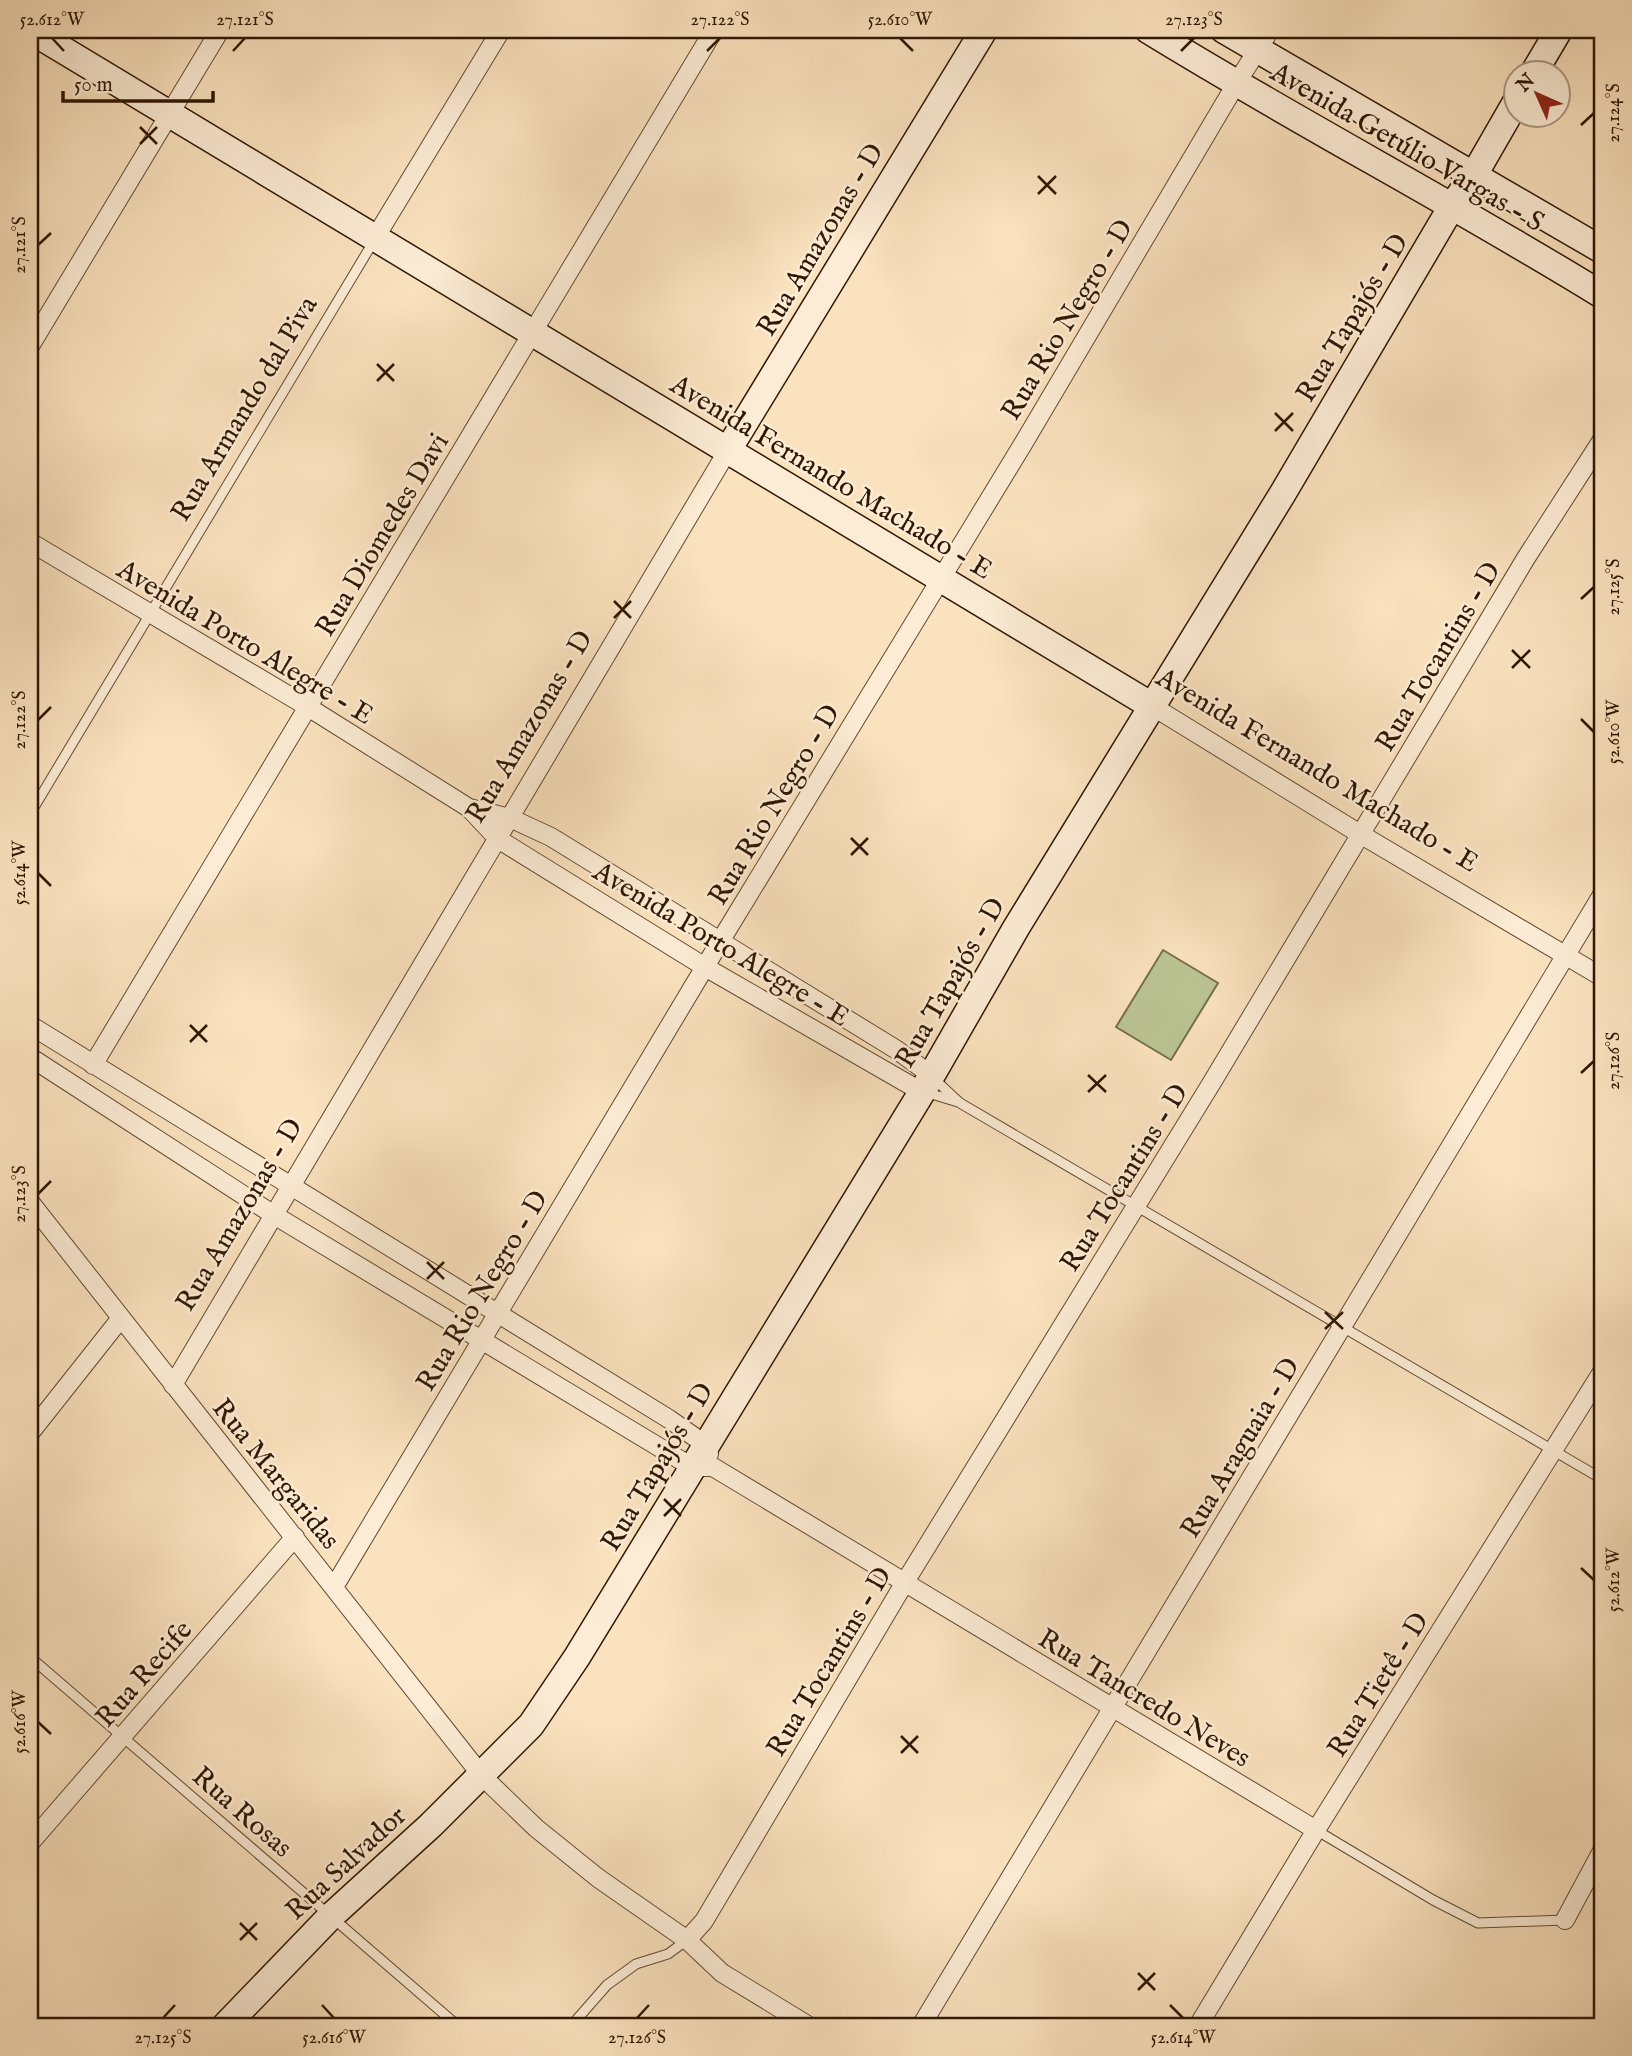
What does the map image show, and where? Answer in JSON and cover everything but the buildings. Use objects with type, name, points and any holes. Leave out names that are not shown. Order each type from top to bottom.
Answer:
[{"type":"street","name":"Avenida Fernando Machado - E","points":[[30,30],[1360,834],[1602,977]]},
{"type":"street","points":[[30,346],[220,30]]},
{"type":"street","name":"Rua Armando dal Piva","points":[[375,238],[501,30]]},
{"type":"street","name":"Rua Diomedes Davi","points":[[93,1065],[714,30]]},
{"type":"street","name":"Rua Amazonas - D","points":[[173,1385],[728,450],[984,30]]},
{"type":"street","name":"Avenida Getúlio Vargas - S","points":[[1148,30],[1236,84],[1452,206],[1602,295]]},
{"type":"street","name":"Avenida Getúlio Vargas - S","points":[[1224,30],[1264,40],[1474,174],[1602,250]]},
{"type":"street","points":[[1541,60],[1559,30]]},
{"type":"street","name":"Rua Rio Negro - D","points":[[334,1587],[1264,40]]},
{"type":"street","name":"Rua Tapajós - D","points":[[482,1776],[531,1725],[703,1460],[1010,938],[1283,493],[1452,206],[1502,127]]},
{"type":"street","name":"Rua Tocantins - D","points":[[687,1940],[704,1921],[905,1582],[1137,1205],[1526,558],[1602,440]]},
{"type":"street","name":"Avenida Porto Alegre - E","points":[[30,542],[308,707],[469,808],[498,839],[705,967],[927,1083]]},
{"type":"street","name":"Avenida Porto Alegre - E","points":[[469,808],[510,818],[551,837],[897,1050],[927,1083]]},
{"type":"street","name":"Rua Araguaia - D","points":[[921,2026],[1602,895]]},
{"type":"street","name":"Rua Tancredo Neves","points":[[30,1026],[669,1419],[703,1460]]},
{"type":"street","name":"Rua Tancredo Neves","points":[[30,1057],[274,1215],[481,1341],[703,1460],[1316,1830]]},
{"type":"street","name":"Rua Margaridas","points":[[30,1202],[482,1776],[557,1845],[598,1878],[687,1940],[722,1973],[809,2026]]},
{"type":"street","points":[[30,1433],[121,1318]]},
{"type":"street","name":"Rua Tietê - D","points":[[1198,2026],[1316,1830],[1602,1372]]},
{"type":"street","name":"Rua Recife","points":[[30,1843],[295,1537]]},
{"type":"street","name":"Rua Salvador","points":[[225,2026],[330,1917],[482,1776]]},
{"type":"street","points":[[1565,1920],[1602,1850]]},
{"type":"lane","name":"Rua Armando dal Piva","points":[[30,814],[375,238]]},
{"type":"lane","name":"Avenida Porto Alegre - E","points":[[927,1083],[960,1102]]},
{"type":"lane","name":"Avenida Porto Alegre - E","points":[[927,1083],[1602,1479]]},
{"type":"lane","name":"Rua Rosas","points":[[30,1657],[458,2026]]},
{"type":"lane","name":"Rua Tancredo Neves","points":[[1316,1830],[1433,1900],[1478,1923],[1565,1920]]},
{"type":"lane","points":[[571,2026],[607,1985],[636,1964],[668,1954],[687,1940]]},
{"type":"green space","points":[[1163,950],[1218,983],[1171,1060],[1116,1027]]}]
